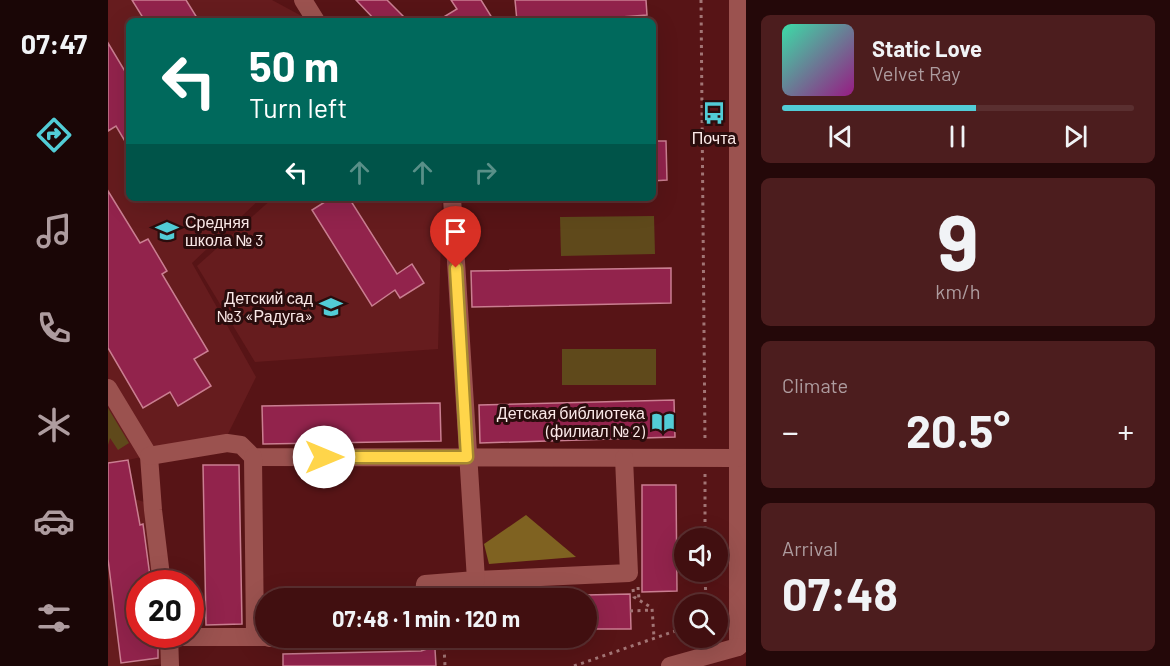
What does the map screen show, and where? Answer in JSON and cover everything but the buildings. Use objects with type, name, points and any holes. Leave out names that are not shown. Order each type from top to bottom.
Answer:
[{"type":"street","points":[[303,0],[314,18]]},
{"type":"street","points":[[670,666],[742,651],[738,458],[738,0]]},
{"type":"street","points":[[452,201],[476,580]]},
{"type":"street","points":[[108,388],[149,456],[160,570]]},
{"type":"street","points":[[149,456],[227,443],[241,446],[253,457],[705,460],[738,458]]},
{"type":"street","points":[[253,457],[260,588]]},
{"type":"street","points":[[425,588],[425,584],[476,580],[633,579],[624,458]]},
{"type":"street","points":[[204,636],[255,637]]},
{"type":"street","points":[[169,648],[170,666]]},
{"type":"path","points":[[701,0],[705,528]]},
{"type":"path","points":[[633,579],[634,597],[652,610],[654,637]]},
{"type":"path","points":[[633,579],[639,600]]},
{"type":"path","points":[[630,611],[652,610]]},
{"type":"path","points":[[574,666],[674,631]]},
{"type":"path","points":[[444,648],[445,666]]},
{"type":"shaded area","name":"Средняя школа № 3","points":[[108,0],[272,0],[305,18],[126,18],[126,201],[258,201],[192,263],[256,377],[226,438],[128,460],[135,499],[147,503],[155,570],[126,570],[126,648],[164,648],[166,664],[108,666]]},
{"type":"shaded area","name":"Детский сад №3 «Радуга»","points":[[270,201],[442,201],[438,349],[255,362],[197,266]]},
{"type":"shaded area","points":[[654,216],[655,254],[561,256],[560,217]]},
{"type":"shaded area","points":[[562,349],[656,349],[656,385],[562,385]]},
{"type":"shaded area","points":[[108,408],[129,443],[118,450],[110,438],[108,445]]},
{"type":"shaded area","points":[[526,515],[576,557],[489,564],[484,544]]},
{"type":"place","name":"Почта","points":[[714,113]]},
{"type":"place","name":"Средняя школа № 3","points":[[167,231]]},
{"type":"place","name":"Детский сад №3 «Радуга»","points":[[331,307]]},
{"type":"place","name":"Детская библиотека (филиал № 2)","points":[[663,422]]},
{"type":"route","points":[[324,457],[467,457],[456,268]]}]
